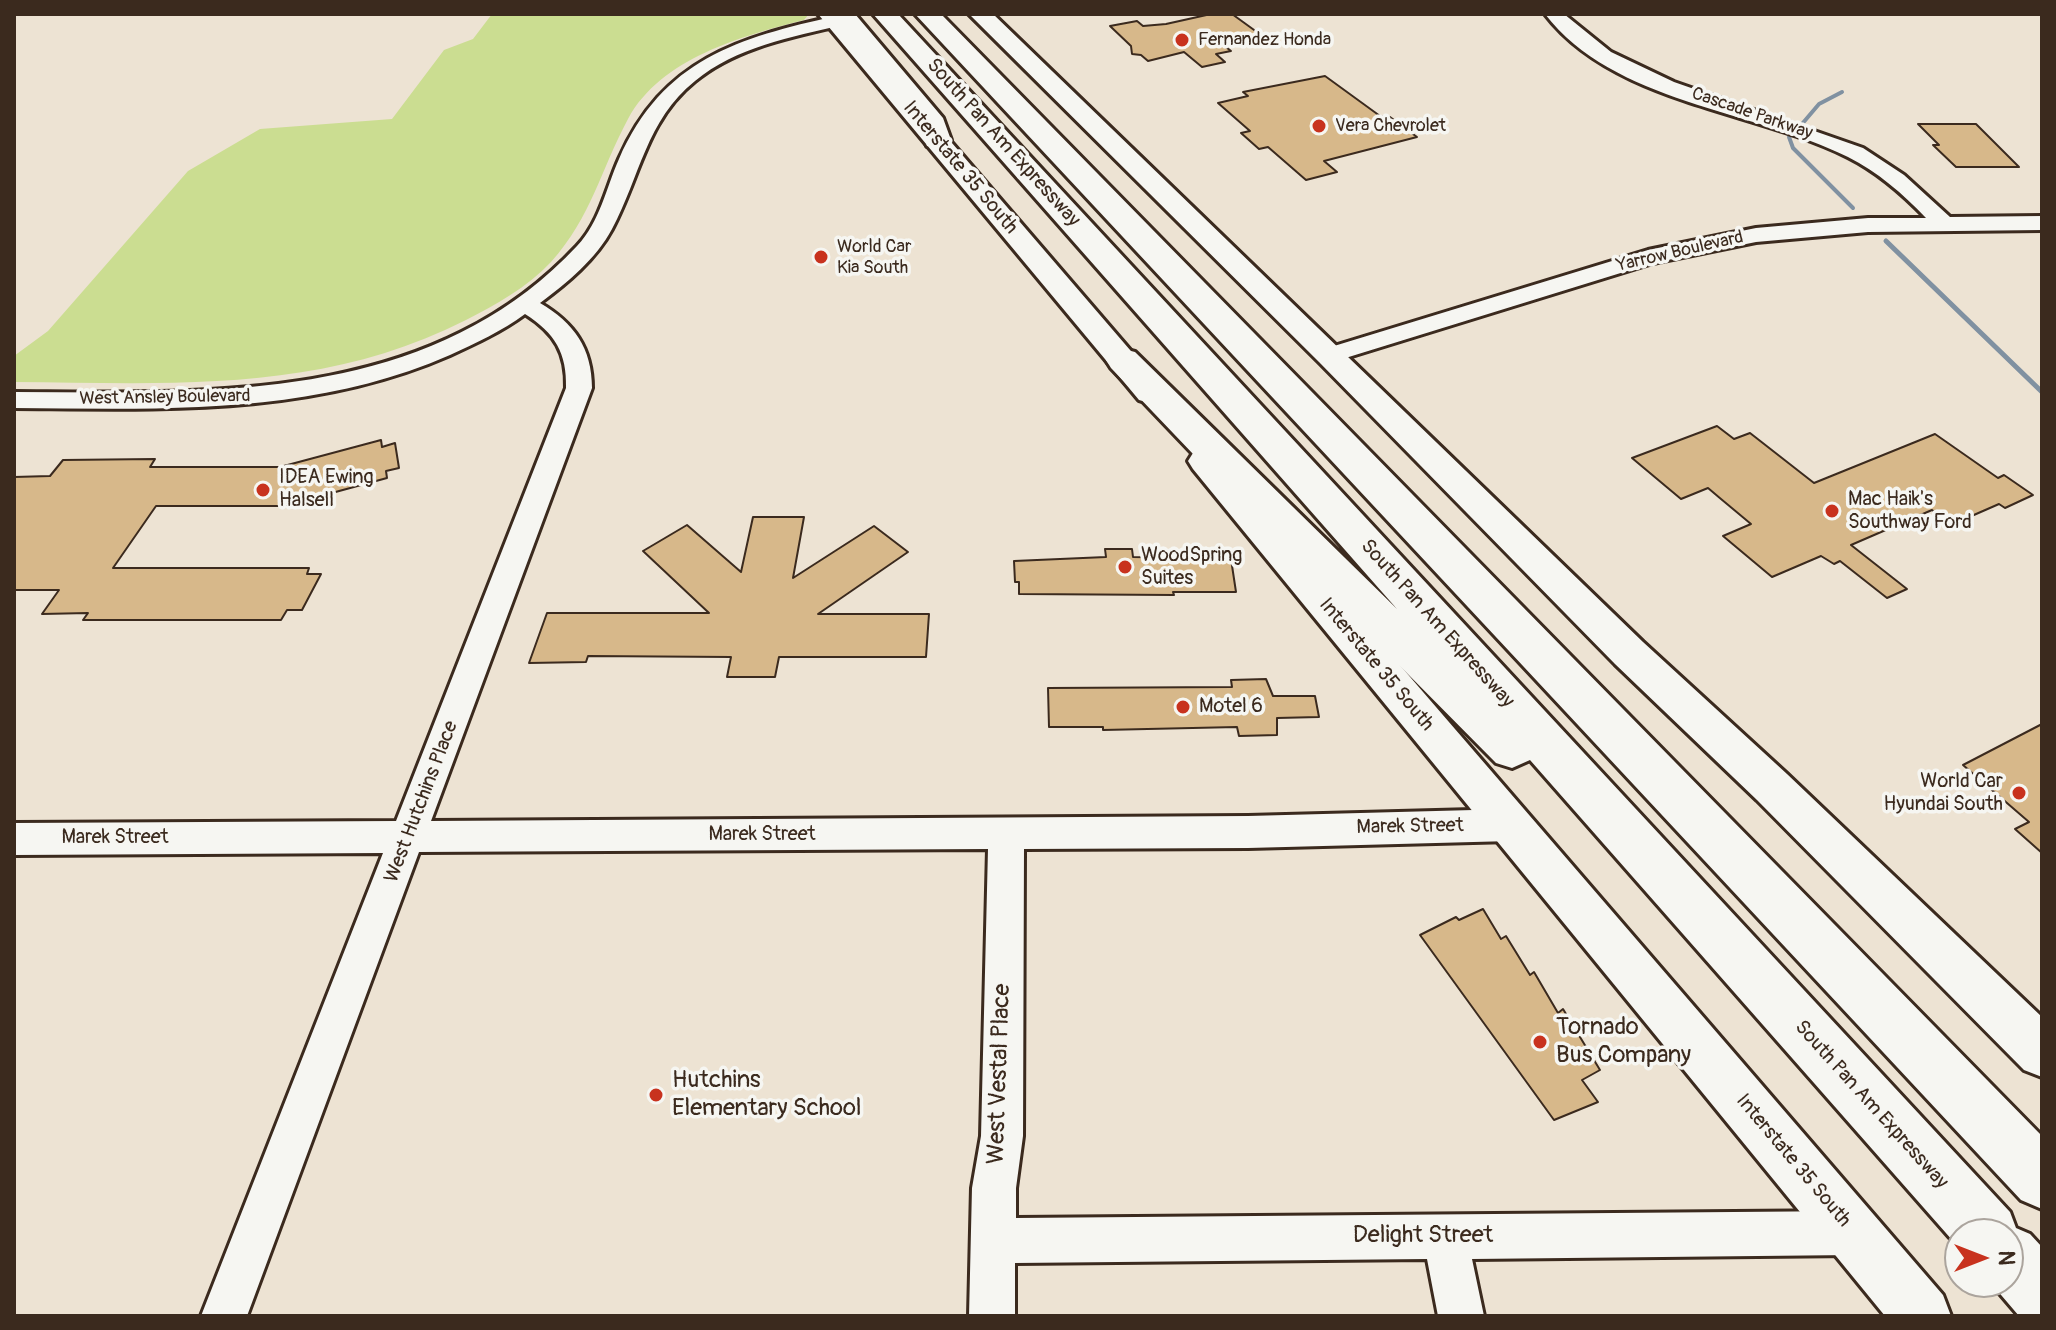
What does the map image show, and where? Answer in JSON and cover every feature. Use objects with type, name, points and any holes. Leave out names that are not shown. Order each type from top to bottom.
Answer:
[{"type":"highway","name":"South Pan Am Expressway","points":[[885,14],[1974,1218]]},
{"type":"highway","name":"South Pan Am Expressway","points":[[927,14],[2042,1179]]},
{"type":"highway","points":[[835,16],[933,124],[937,140]]},
{"type":"highway","points":[[1123,360],[1566,805],[1851,1123],[1947,1218]]},
{"type":"highway","points":[[2024,1274],[2042,1294]]},
{"type":"highway","points":[[2024,1294],[2042,1311]]},
{"type":"main road","points":[[980,14],[1330,355],[1629,653],[1772,787],[2042,1052]]},
{"type":"main road","name":"Interstate 35 South","points":[[937,140],[1922,1316]]},
{"type":"street","name":"Cascade Parkway","points":[[1554,14],[1591,47],[1644,75],[1862,156],[1905,184],[1944,224]]},
{"type":"street","name":"West Ansley Boulevard","points":[[14,400],[225,399],[275,395],[378,372],[476,333],[525,304],[560,276],[589,246],[604,220],[642,130],[658,103],[677,84],[721,56],[835,16]]},
{"type":"street","name":"Yarrow Boulevard","points":[[1330,355],[1603,270],[1688,248],[1756,235],[1819,228],[2042,223]]},
{"type":"street","name":"West Hutchins Place","points":[[224,1316],[579,388],[580,366],[574,347],[561,328],[525,304]]},
{"type":"street","name":"Marek Street","points":[[14,839],[1248,832],[1511,825]]},
{"type":"street","name":"West Vestal Place","points":[[992,1316],[994,1188],[1002,1136],[1006,833]]},
{"type":"street","name":"Delight Street","points":[[993,1241],[1853,1233]]},
{"type":"street","points":[[1445,1236],[1461,1316]]},
{"type":"green space","points":[[492,14],[809,14],[804,20],[730,42],[705,53],[661,80],[642,98],[628,119],[586,210],[565,245],[542,271],[522,287],[466,320],[411,344],[356,361],[301,372],[188,382],[14,382],[14,356],[48,331],[188,171],[260,129],[392,119],[444,50],[473,39]]},
{"type":"building","name":"Fernandez Honda","points":[[1211,14],[1232,14],[1261,35],[1222,44],[1231,51],[1216,54],[1225,62],[1202,67],[1184,52],[1148,61],[1141,55],[1132,54],[1131,46],[1110,26],[1137,21],[1143,26],[1166,24]]},
{"type":"building","name":"Vera Chevrolet","points":[[1325,76],[1380,116],[1390,117],[1417,137],[1324,161],[1337,172],[1306,180],[1268,147],[1259,149],[1241,133],[1250,131],[1218,103],[1248,96],[1243,92]]},
{"type":"building","points":[[1918,124],[1976,124],[2019,167],[1956,167],[1933,145],[1939,145]]},
{"type":"building","name":"Mac Haik's Southway Ford","points":[[1717,426],[1734,439],[1750,433],[1814,483],[1935,434],[1998,478],[2004,475],[2033,495],[2005,508],[1999,504],[1951,525],[1932,510],[1851,545],[1907,589],[1887,598],[1840,561],[1834,564],[1821,556],[1772,577],[1723,536],[1751,524],[1708,488],[1681,499],[1632,458]]},
{"type":"building","name":"IDEA Ewing Halsell","points":[[381,440],[382,447],[395,443],[399,468],[386,471],[387,478],[284,506],[156,506],[113,568],[309,568],[307,574],[321,574],[302,610],[287,610],[281,620],[83,620],[88,613],[42,614],[59,590],[14,590],[14,477],[50,476],[63,460],[155,459],[150,467],[280,467]]},
{"type":"building","points":[[753,517],[804,517],[793,578],[874,526],[908,552],[818,614],[929,614],[926,657],[779,657],[775,677],[727,677],[731,657],[588,656],[586,662],[529,663],[547,613],[709,613],[643,551],[687,525],[741,572]]},
{"type":"building","name":"WoodSpring Suites","points":[[1105,549],[1132,549],[1133,557],[1231,559],[1236,592],[1173,592],[1174,595],[1019,594],[1014,561],[1106,557]]},
{"type":"building","name":"Motel 6","points":[[1266,679],[1273,696],[1315,696],[1319,717],[1277,718],[1277,735],[1239,736],[1237,727],[1103,730],[1103,727],[1049,727],[1048,688],[1232,687],[1231,680]]},
{"type":"building","name":"World Car Hyundai South","points":[[2042,724],[2042,853],[2015,829],[2029,822],[1963,765]]},
{"type":"building","name":"Tornado Bus Company","points":[[1483,909],[1501,939],[1506,936],[1530,975],[1534,972],[1558,1013],[1563,1009],[1600,1070],[1582,1080],[1598,1102],[1554,1120],[1420,935],[1456,917],[1459,920]]},
{"type":"waterway","points":[[1802,124],[1819,104],[1842,92]]},
{"type":"waterway","points":[[1789,137],[1793,148],[1853,208]]},
{"type":"waterway","points":[[1886,241],[2042,392]]},
{"type":"place","name":"Fernandez Honda","points":[[1182,40]]},
{"type":"place","name":"Vera Chevrolet","points":[[1319,126]]},
{"type":"place","name":"World Car Kia South","points":[[821,257]]},
{"type":"place","name":"IDEA Ewing Halsell","points":[[263,490]]},
{"type":"place","name":"Mac Haik's Southway Ford","points":[[1832,511]]},
{"type":"place","name":"WoodSpring Suites","points":[[1125,567]]},
{"type":"place","name":"Motel 6","points":[[1183,707]]},
{"type":"place","name":"World Car Hyundai South","points":[[2019,793]]},
{"type":"place","name":"Tornado Bus Company","points":[[1540,1042]]},
{"type":"place","name":"Hutchins Elementary School","points":[[656,1095]]}]
